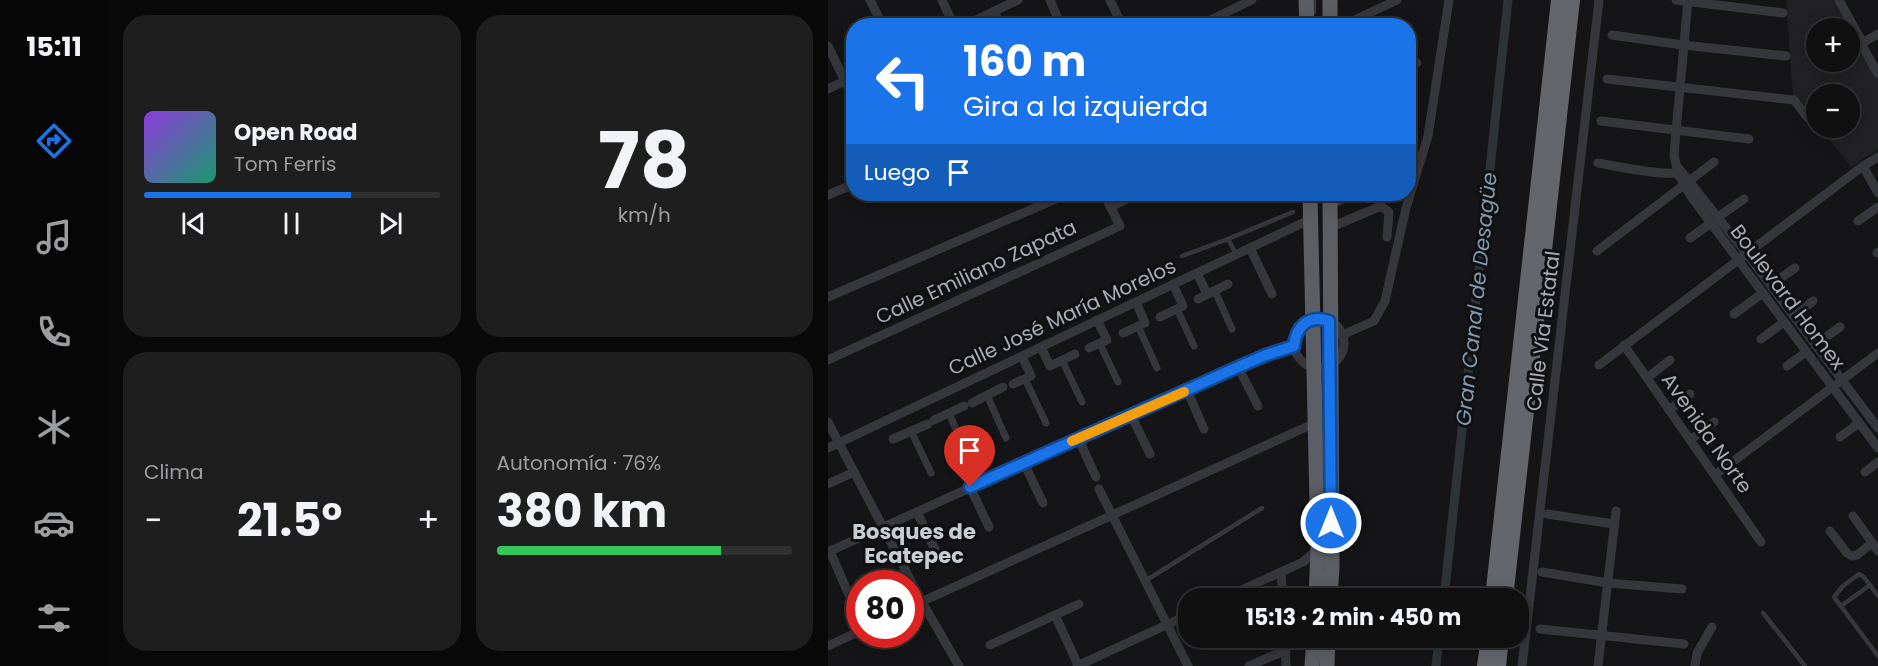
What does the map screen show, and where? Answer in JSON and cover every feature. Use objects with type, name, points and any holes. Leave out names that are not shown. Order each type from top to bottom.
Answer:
[{"type":"highway","points":[[1306,0],[1309,18]]},
{"type":"highway","points":[[1330,0],[1330,18]]},
{"type":"highway","points":[[1494,588],[1559,0]]},
{"type":"highway","points":[[1506,588],[1572,0]]},
{"type":"highway","points":[[1312,201],[1311,219],[1321,319],[1322,367],[1324,547],[1317,588]]},
{"type":"highway","points":[[1321,319],[1330,225],[1328,201]]},
{"type":"highway","points":[[1322,367],[1315,423],[1324,547]]},
{"type":"highway","points":[[1320,565],[1327,588]]},
{"type":"highway","points":[[1312,666],[1313,648]]},
{"type":"highway","points":[[1327,666],[1328,648]]},
{"type":"highway","points":[[1485,666],[1488,648]]},
{"type":"highway","points":[[1498,666],[1500,648]]},
{"type":"street","points":[[870,0],[879,18]]},
{"type":"street","points":[[942,0],[950,18]]},
{"type":"street","points":[[980,18],[1004,3],[1018,0]]},
{"type":"street","points":[[1050,0],[1058,18]]},
{"type":"street","points":[[1110,0],[1119,18]]},
{"type":"street","points":[[1215,18],[1252,0]]},
{"type":"street","points":[[1359,18],[1397,0]]},
{"type":"street","points":[[1416,175],[1428,136],[1449,0]]},
{"type":"street","name":"Calle Vía Estatal","points":[[1522,666],[1599,0]]},
{"type":"street","points":[[1676,0],[1783,13]]},
{"type":"street","points":[[1839,0],[1878,74]]},
{"type":"street","name":"Boulevard Homex","points":[[1688,1],[1675,130],[1675,164],[1714,220],[1738,260],[1878,448]]},
{"type":"street","points":[[994,11],[997,18]]},
{"type":"street","points":[[1863,42],[1878,34]]},
{"type":"street","points":[[1612,35],[1786,56]]},
{"type":"street","points":[[828,46],[846,75]]},
{"type":"street","points":[[1607,79],[1794,100],[1806,115]]},
{"type":"street","points":[[828,89],[846,81]]},
{"type":"street","points":[[1601,121],[1749,139]]},
{"type":"street","points":[[1599,365],[1878,157]]},
{"type":"street","points":[[1598,251],[1714,162]]},
{"type":"street","points":[[1598,163],[1680,173]]},
{"type":"street","points":[[1863,166],[1878,193]]},
{"type":"street","points":[[828,195],[846,187]]},
{"type":"street","points":[[1690,238],[1744,199]]},
{"type":"street","points":[[828,297],[1051,201]]},
{"type":"street","points":[[1107,201],[1110,207],[1123,201]]},
{"type":"street","points":[[1342,335],[1356,331],[1374,321],[1385,301],[1408,201]]},
{"type":"street","points":[[1330,225],[1336,225],[1381,206],[1389,212],[1387,237]]},
{"type":"street","name":"Calle Emiliano Zapata","points":[[828,360],[1120,226],[1110,207]]},
{"type":"street","points":[[1858,221],[1878,207]]},
{"type":"street","name":"Calle José María Morelos","points":[[828,448],[1311,219]]},
{"type":"street","name":"Boulevard Homex","points":[[1714,220],[1747,254],[1878,428]]},
{"type":"street","points":[[1250,248],[1272,294]]},
{"type":"street","points":[[1771,285],[1795,268]]},
{"type":"street","points":[[1197,273],[1207,294],[1232,328]]},
{"type":"street","points":[[1160,316],[1183,306],[1173,284]]},
{"type":"street","points":[[1207,294],[1228,284]]},
{"type":"street","points":[[1734,314],[1763,293]]},
{"type":"street","points":[[1794,316],[1813,301]]},
{"type":"street","points":[[1123,333],[1145,323],[1136,302]]},
{"type":"street","points":[[1177,309],[1194,346]]},
{"type":"street","points":[[1321,319],[1340,329],[1342,335],[1343,349],[1340,356],[1322,367],[1304,363],[1297,356],[1294,346],[1295,334],[1302,324],[1321,319]]},
{"type":"street","points":[[1089,348],[1107,340],[1097,320]]},
{"type":"street","points":[[1761,339],[1784,322]]},
{"type":"street","points":[[1138,326],[1157,368]]},
{"type":"street","points":[[1815,345],[1840,327]]},
{"type":"street","points":[[1100,344],[1118,382]]},
{"type":"street","name":"Avenida Norte","points":[[1624,345],[1761,542]]},
{"type":"street","points":[[846,590],[829,552],[1238,367],[1294,346]]},
{"type":"street","points":[[1041,347],[1050,366],[1075,354]]},
{"type":"street","points":[[1787,366],[1806,352]]},
{"type":"street","points":[[1715,475],[1878,353]]},
{"type":"street","points":[[893,439],[1031,376],[1022,356]]},
{"type":"street","points":[[1062,360],[1082,402]]},
{"type":"street","points":[[1647,378],[1670,360]]},
{"type":"street","points":[[1238,367],[1257,406]]},
{"type":"street","points":[[985,374],[1006,438]]},
{"type":"street","points":[[1025,379],[1046,423]]},
{"type":"street","points":[[1187,390],[1204,429]]},
{"type":"street","points":[[948,391],[960,408],[967,455]]},
{"type":"street","points":[[1669,410],[1690,394]]},
{"type":"street","points":[[1869,415],[1878,408]]},
{"type":"street","points":[[910,409],[923,425],[931,473]]},
{"type":"street","points":[[1131,415],[1150,454]]},
{"type":"street","points":[[828,422],[905,570]]},
{"type":"street","points":[[1690,440],[1714,422]]},
{"type":"street","points":[[924,601],[1315,423]]},
{"type":"street","points":[[1840,437],[1859,423]]},
{"type":"street","points":[[1078,438],[1096,477]]},
{"type":"street","points":[[1865,472],[1878,462]]},
{"type":"street","points":[[1024,463],[1043,503]]},
{"type":"street","points":[[828,484],[854,472]]},
{"type":"street","points":[[970,487],[988,526]]},
{"type":"street","points":[[1099,489],[1188,666]]},
{"type":"street","points":[[1598,666],[1616,511]]},
{"type":"street","points":[[917,512],[936,552]]},
{"type":"street","points":[[1547,514],[1614,524]]},
{"type":"street","points":[[1830,531],[1852,556],[1875,547],[1853,516]]},
{"type":"street","points":[[1246,588],[1281,572],[1320,565],[1324,547]]},
{"type":"street","points":[[1281,572],[1282,588]]},
{"type":"street","points":[[1542,572],[1608,582],[1682,589]]},
{"type":"street","points":[[990,645],[1079,604]]},
{"type":"street","points":[[924,605],[959,666]]},
{"type":"street","points":[[1055,615],[1077,666],[1178,619]]},
{"type":"street","points":[[1695,666],[1697,653],[1712,627]]},
{"type":"street","points":[[1540,629],[1684,644]]},
{"type":"street","points":[[828,646],[846,638]]},
{"type":"street","points":[[1249,666],[1286,650],[1286,666]]},
{"type":"lane","points":[[1311,18],[1314,0]]},
{"type":"lane","points":[[1324,0],[1324,18]]},
{"type":"lane","points":[[1313,201],[1321,319]]},
{"type":"lane","points":[[1321,319],[1328,201]]},
{"type":"lane","points":[[1182,256],[1293,212]]},
{"type":"lane","points":[[1228,239],[1236,254]]},
{"type":"lane","points":[[1145,581],[1262,508]]},
{"type":"lane","points":[[1320,565],[1322,588]]},
{"type":"lane","points":[[1878,596],[1863,575],[1857,574],[1834,595],[1878,656]]},
{"type":"lane","points":[[1841,606],[1870,585]]},
{"type":"lane","points":[[1763,613],[1805,666]]},
{"type":"lane","points":[[1318,666],[1320,648]]},
{"type":"lane","points":[[1322,648],[1323,666]]},
{"type":"shaded area","points":[[1786,0],[1835,0],[1845,18],[1806,18],[1806,72],[1860,72],[1860,47],[1878,81],[1878,149],[1851,167],[1829,138],[1860,138],[1860,84],[1806,84],[1806,108],[1798,97],[1793,97]]},
{"type":"waterway","name":"Gran Canal de Desagüe","points":[[1445,588],[1508,0]]},
{"type":"waterway","name":"Gran Canal de Desagüe","points":[[1436,666],[1438,648]]},
{"type":"slow traffic","points":[[1072,441],[1184,392]]},
{"type":"district","name":"Bosques de Ecatepec","points":[[914,543]]},
{"type":"route","points":[[970,487],[1238,367],[1294,346],[1295,334],[1302,324],[1317,318],[1329,321],[1331,523]]}]
